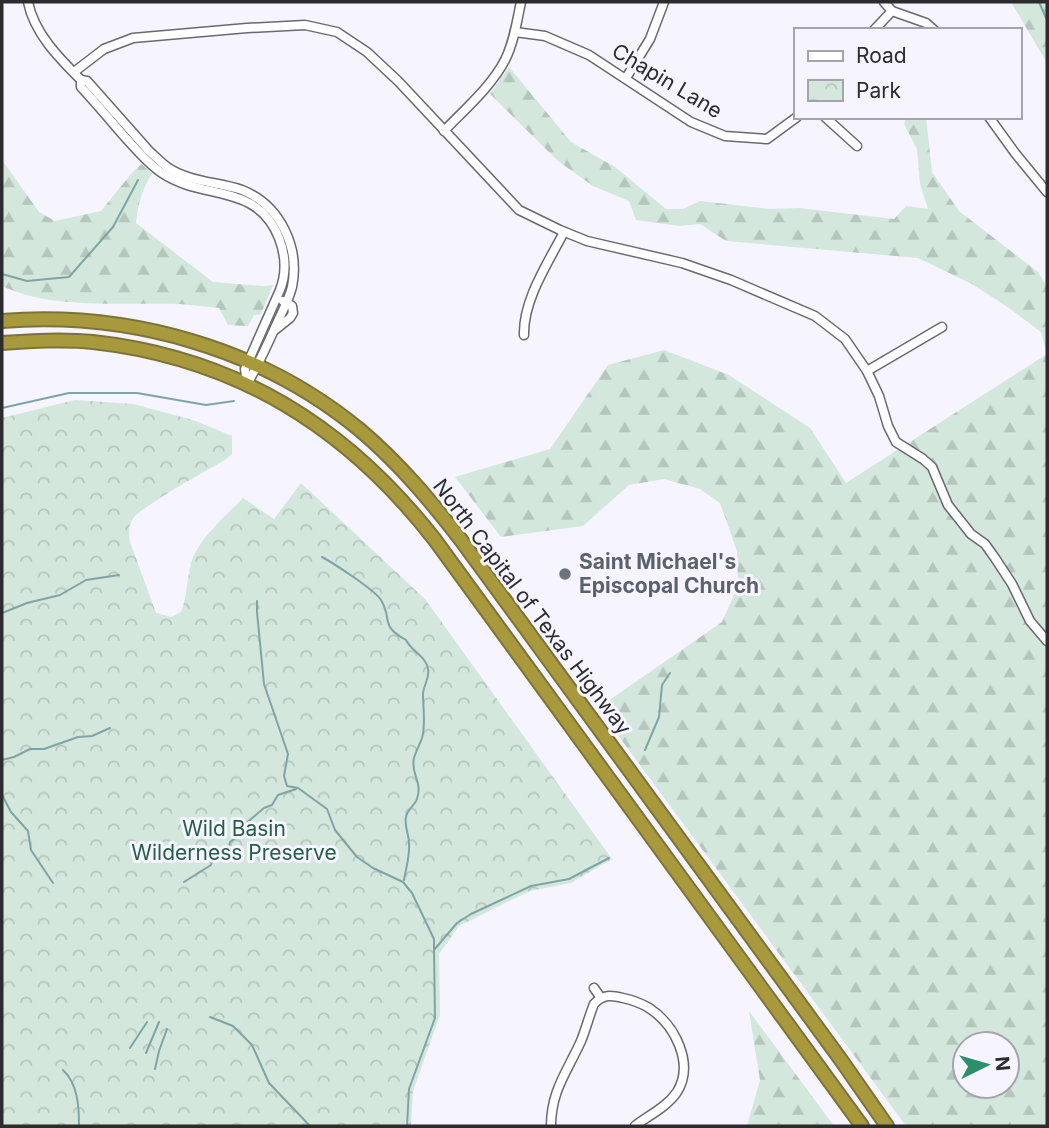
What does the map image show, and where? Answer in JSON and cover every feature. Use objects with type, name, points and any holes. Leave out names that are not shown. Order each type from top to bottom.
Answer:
[{"type":"highway","name":"North Capital of Texas Highway","points":[[2,321],[63,320],[128,326],[213,348],[253,364],[299,388],[373,441],[442,514],[887,1126]]},
{"type":"highway","name":"North Capital of Texas Highway","points":[[2,343],[72,341],[133,348],[196,364],[247,384],[291,408],[364,462],[401,498],[435,540],[862,1126]]},
{"type":"highway","points":[[566,721],[583,708]]},
{"type":"street","points":[[28,2],[31,16],[55,52],[81,80],[87,82],[149,151],[181,174],[214,187],[243,191],[258,199],[284,228],[291,247],[293,264],[287,285],[286,303],[253,364]]},
{"type":"street","points":[[444,131],[489,83],[505,60],[515,32],[521,2]]},
{"type":"street","points":[[626,78],[650,40],[664,2]]},
{"type":"street","points":[[884,2],[892,11],[926,23],[932,28]]},
{"type":"street","points":[[876,28],[892,11]]},
{"type":"street","points":[[74,72],[104,49],[134,38],[305,25],[337,32],[367,52],[400,83],[519,210],[598,245],[682,263],[710,272],[815,316],[845,339],[867,371],[897,442],[932,467],[948,505],[971,534],[985,544],[1016,590],[1030,621],[1047,641]]},
{"type":"street","name":"Chapin Lane","points":[[515,32],[545,36],[589,55],[691,122],[725,136],[768,139],[794,119]]},
{"type":"street","points":[[827,119],[858,146]]},
{"type":"street","points":[[990,119],[1047,192]]},
{"type":"street","points":[[524,335],[528,304],[564,232]]},
{"type":"street","points":[[247,384],[277,299],[287,285]]},
{"type":"street","points":[[277,299],[286,303]]},
{"type":"street","points":[[867,371],[942,327]]},
{"type":"street","points":[[594,988],[600,998]]},
{"type":"street","points":[[551,1126],[556,1089],[581,1041],[594,1004],[600,998],[608,996],[638,1002],[650,1009],[667,1026],[682,1053],[684,1070],[676,1094],[635,1126]]},
{"type":"green space","points":[[1011,2],[1047,2],[1047,63]]},
{"type":"green space","points":[[509,67],[571,142],[615,167],[666,209],[683,209],[700,201],[770,209],[799,208],[894,219],[906,206],[928,209],[920,184],[917,149],[904,124],[905,119],[926,119],[932,172],[959,211],[1038,272],[1047,287],[1047,354],[1041,332],[1009,308],[972,284],[918,258],[726,241],[700,224],[679,226],[636,220],[629,201],[593,186],[558,161],[490,94]]},
{"type":"green space","points":[[2,160],[39,212],[55,221],[101,211],[141,164],[152,173],[141,197],[136,223],[213,282],[273,285],[261,314],[254,315],[248,326],[228,325],[219,308],[180,304],[66,302],[22,294],[2,286]]},
{"type":"green space","points":[[664,350],[729,375],[810,428],[846,483],[1047,354],[1047,1126],[906,1126],[598,708],[722,622],[738,586],[737,551],[720,503],[700,489],[664,479],[629,485],[583,526],[501,537],[455,477],[550,449],[608,365]]},
{"type":"green space","name":"Wild Basin Wilderness Preserve","points":[[75,400],[133,404],[193,420],[232,436],[232,454],[225,460],[147,507],[132,520],[130,542],[156,613],[171,617],[181,612],[195,554],[213,528],[243,498],[274,519],[301,483],[425,599],[612,859],[571,883],[530,891],[459,926],[439,954],[440,1015],[413,1091],[411,1126],[2,1126],[2,418]]},
{"type":"green space","points":[[749,1011],[834,1126],[747,1126],[760,1080]]},
{"type":"waterway","points":[[1039,2],[1047,20]]},
{"type":"waterway","points":[[2,274],[27,281],[69,277],[113,227],[138,180]]},
{"type":"waterway","points":[[2,408],[69,393],[137,393],[206,405],[234,401]]},
{"type":"waterway","points":[[322,557],[381,600],[389,626],[406,640],[427,665],[428,676],[423,695],[423,733],[413,764],[418,793],[406,820],[409,848],[404,880]]},
{"type":"waterway","points":[[2,613],[27,603],[60,595],[86,580],[119,575]]},
{"type":"waterway","points":[[257,601],[264,684],[288,754],[284,776],[287,786],[298,788],[327,809],[335,830],[357,857],[403,882],[412,893],[434,939],[434,950]]},
{"type":"waterway","points":[[645,750],[659,717],[662,685],[670,673]]},
{"type":"waterway","points":[[2,760],[30,749],[44,749],[78,737],[92,736],[110,728]]},
{"type":"waterway","points":[[184,882],[211,865],[213,857],[229,847],[230,842],[242,833],[244,825],[264,808],[272,805],[278,795],[296,789]]},
{"type":"waterway","points":[[2,795],[11,812],[28,831],[31,850],[53,883]]},
{"type":"waterway","points":[[407,1126],[409,1089],[435,1018],[434,950],[457,923],[471,914],[531,886],[569,879],[609,858]]},
{"type":"waterway","points":[[210,1017],[233,1026],[252,1045],[269,1083],[310,1126]]},
{"type":"waterway","points":[[130,1048],[147,1022]]},
{"type":"waterway","points":[[146,1053],[159,1022]]},
{"type":"waterway","points":[[155,1069],[167,1029]]},
{"type":"waterway","points":[[63,1070],[75,1089],[79,1126]]},
{"type":"place","name":"Saint Michael's Episcopal Church","points":[[565,574]]}]
